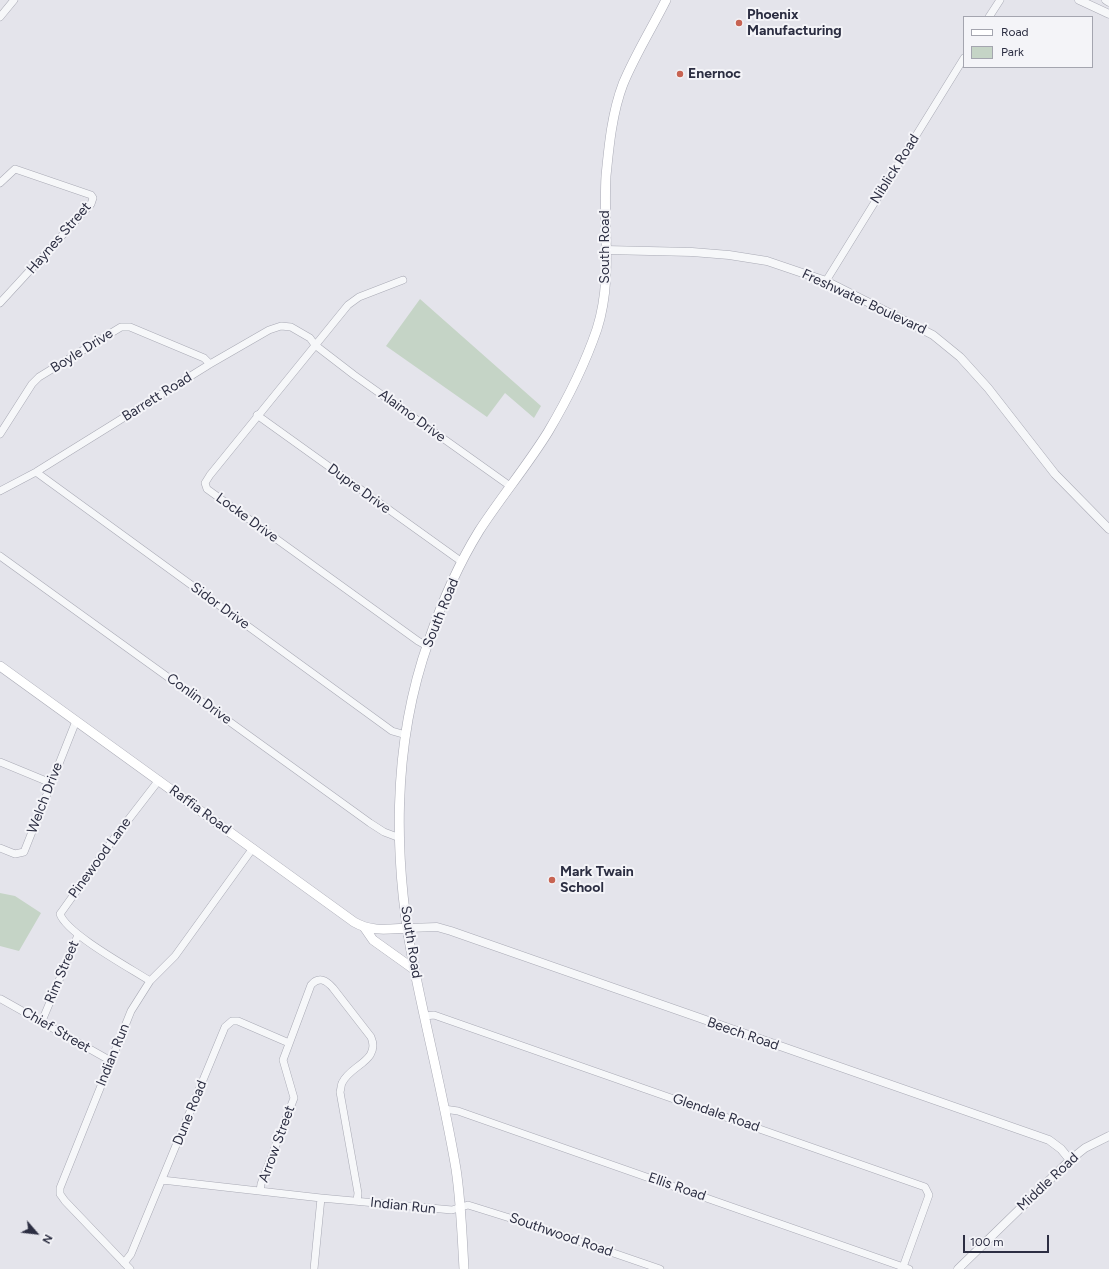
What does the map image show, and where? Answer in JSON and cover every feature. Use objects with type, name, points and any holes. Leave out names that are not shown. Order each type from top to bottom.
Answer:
[{"type":"main road","name":"South Road","points":[[464,1269],[461,1208],[456,1169],[415,970],[408,928],[400,838],[399,803],[406,736],[418,676],[427,646],[439,612],[462,562],[478,533],[547,432],[579,373],[601,317],[607,269],[605,210],[606,176],[613,119],[624,82],[666,0]]},
{"type":"main road","name":"Raffia Road","points":[[0,666],[364,928],[378,930],[408,928]]},
{"type":"main road","points":[[364,928],[373,940],[415,970]]},
{"type":"street","points":[[0,18],[14,0]]},
{"type":"street","points":[[990,16],[1000,0]]},
{"type":"street","points":[[1079,0],[1109,14]]},
{"type":"street","name":"Niblick Road","points":[[826,281],[963,60]]},
{"type":"street","name":"Haynes Street","points":[[0,182],[15,169],[91,195],[93,198],[91,204],[0,303]]},
{"type":"street","name":"Freshwater Boulevard","points":[[606,250],[692,252],[729,255],[768,261],[826,281],[933,335],[960,357],[988,388],[1055,474],[1109,529]]},
{"type":"street","name":"Locke Drive","points":[[403,280],[359,297],[337,316],[210,474],[206,483],[207,489],[427,646]]},
{"type":"street","name":"Barrett Road","points":[[0,491],[36,472],[210,364],[269,330],[281,326],[291,327],[310,338],[315,345]]},
{"type":"street","name":"Boyle Drive","points":[[0,434],[32,384],[39,377],[121,327],[130,327],[204,358],[210,364]]},
{"type":"street","name":"Alaimo Drive","points":[[315,345],[510,486]]},
{"type":"street","name":"Dupre Drive","points":[[257,415],[462,562]]},
{"type":"street","name":"Sidor Drive","points":[[36,472],[392,731],[406,736]]},
{"type":"street","name":"Conlin Drive","points":[[0,556],[370,823],[384,832],[400,838]]},
{"type":"street","name":"Welch Drive","points":[[0,848],[20,855],[24,852],[76,721]]},
{"type":"street","points":[[0,762],[51,783]]},
{"type":"street","name":"Pinewood Lane","points":[[78,935],[63,922],[60,914],[114,837],[159,780]]},
{"type":"street","name":"Indian Run","points":[[130,1269],[65,1201],[60,1194],[60,1188],[131,1011],[150,981],[175,956],[252,848]]},
{"type":"street","name":"Beech Road","points":[[408,928],[436,927],[537,961],[866,1078],[1049,1140],[1061,1149],[1070,1160]]},
{"type":"street","name":"Rim Street","points":[[42,1022],[78,935],[150,981]]},
{"type":"street","name":"Arrow Street","points":[[162,1180],[260,1191],[261,1184],[294,1098],[283,1060],[310,985],[315,980],[321,979],[328,982],[371,1037],[374,1044],[373,1052],[347,1076],[342,1083],[340,1092],[358,1193],[357,1201]]},
{"type":"street","name":"Chief Street","points":[[1,999],[111,1061]]},
{"type":"street","name":"Glendale Road","points":[[425,1016],[434,1015],[470,1027],[925,1187],[929,1195],[906,1268]]},
{"type":"street","name":"Dune Road","points":[[124,1263],[131,1254],[225,1027],[232,1021],[238,1021],[289,1043]]},
{"type":"street","name":"Ellis Road","points":[[444,1109],[458,1111],[906,1268]]},
{"type":"street","name":"Middle Road","points":[[958,1269],[1070,1160],[1085,1148],[1109,1136]]},
{"type":"street","name":"Indian Run","points":[[260,1191],[452,1210],[461,1208]]},
{"type":"street","points":[[314,1269],[321,1198]]},
{"type":"street","name":"Southwood Road","points":[[461,1208],[468,1205],[512,1218],[660,1269]]},
{"type":"green space","points":[[420,299],[541,406],[534,418],[505,393],[487,417],[386,346]]},
{"type":"green space","points":[[0,893],[15,896],[41,913],[19,951],[0,946]]},
{"type":"place","name":"Phoenix Manufacturing","points":[[739,23]]},
{"type":"place","name":"Enernoc","points":[[680,74]]},
{"type":"place","name":"Mark Twain School","points":[[552,880]]}]
